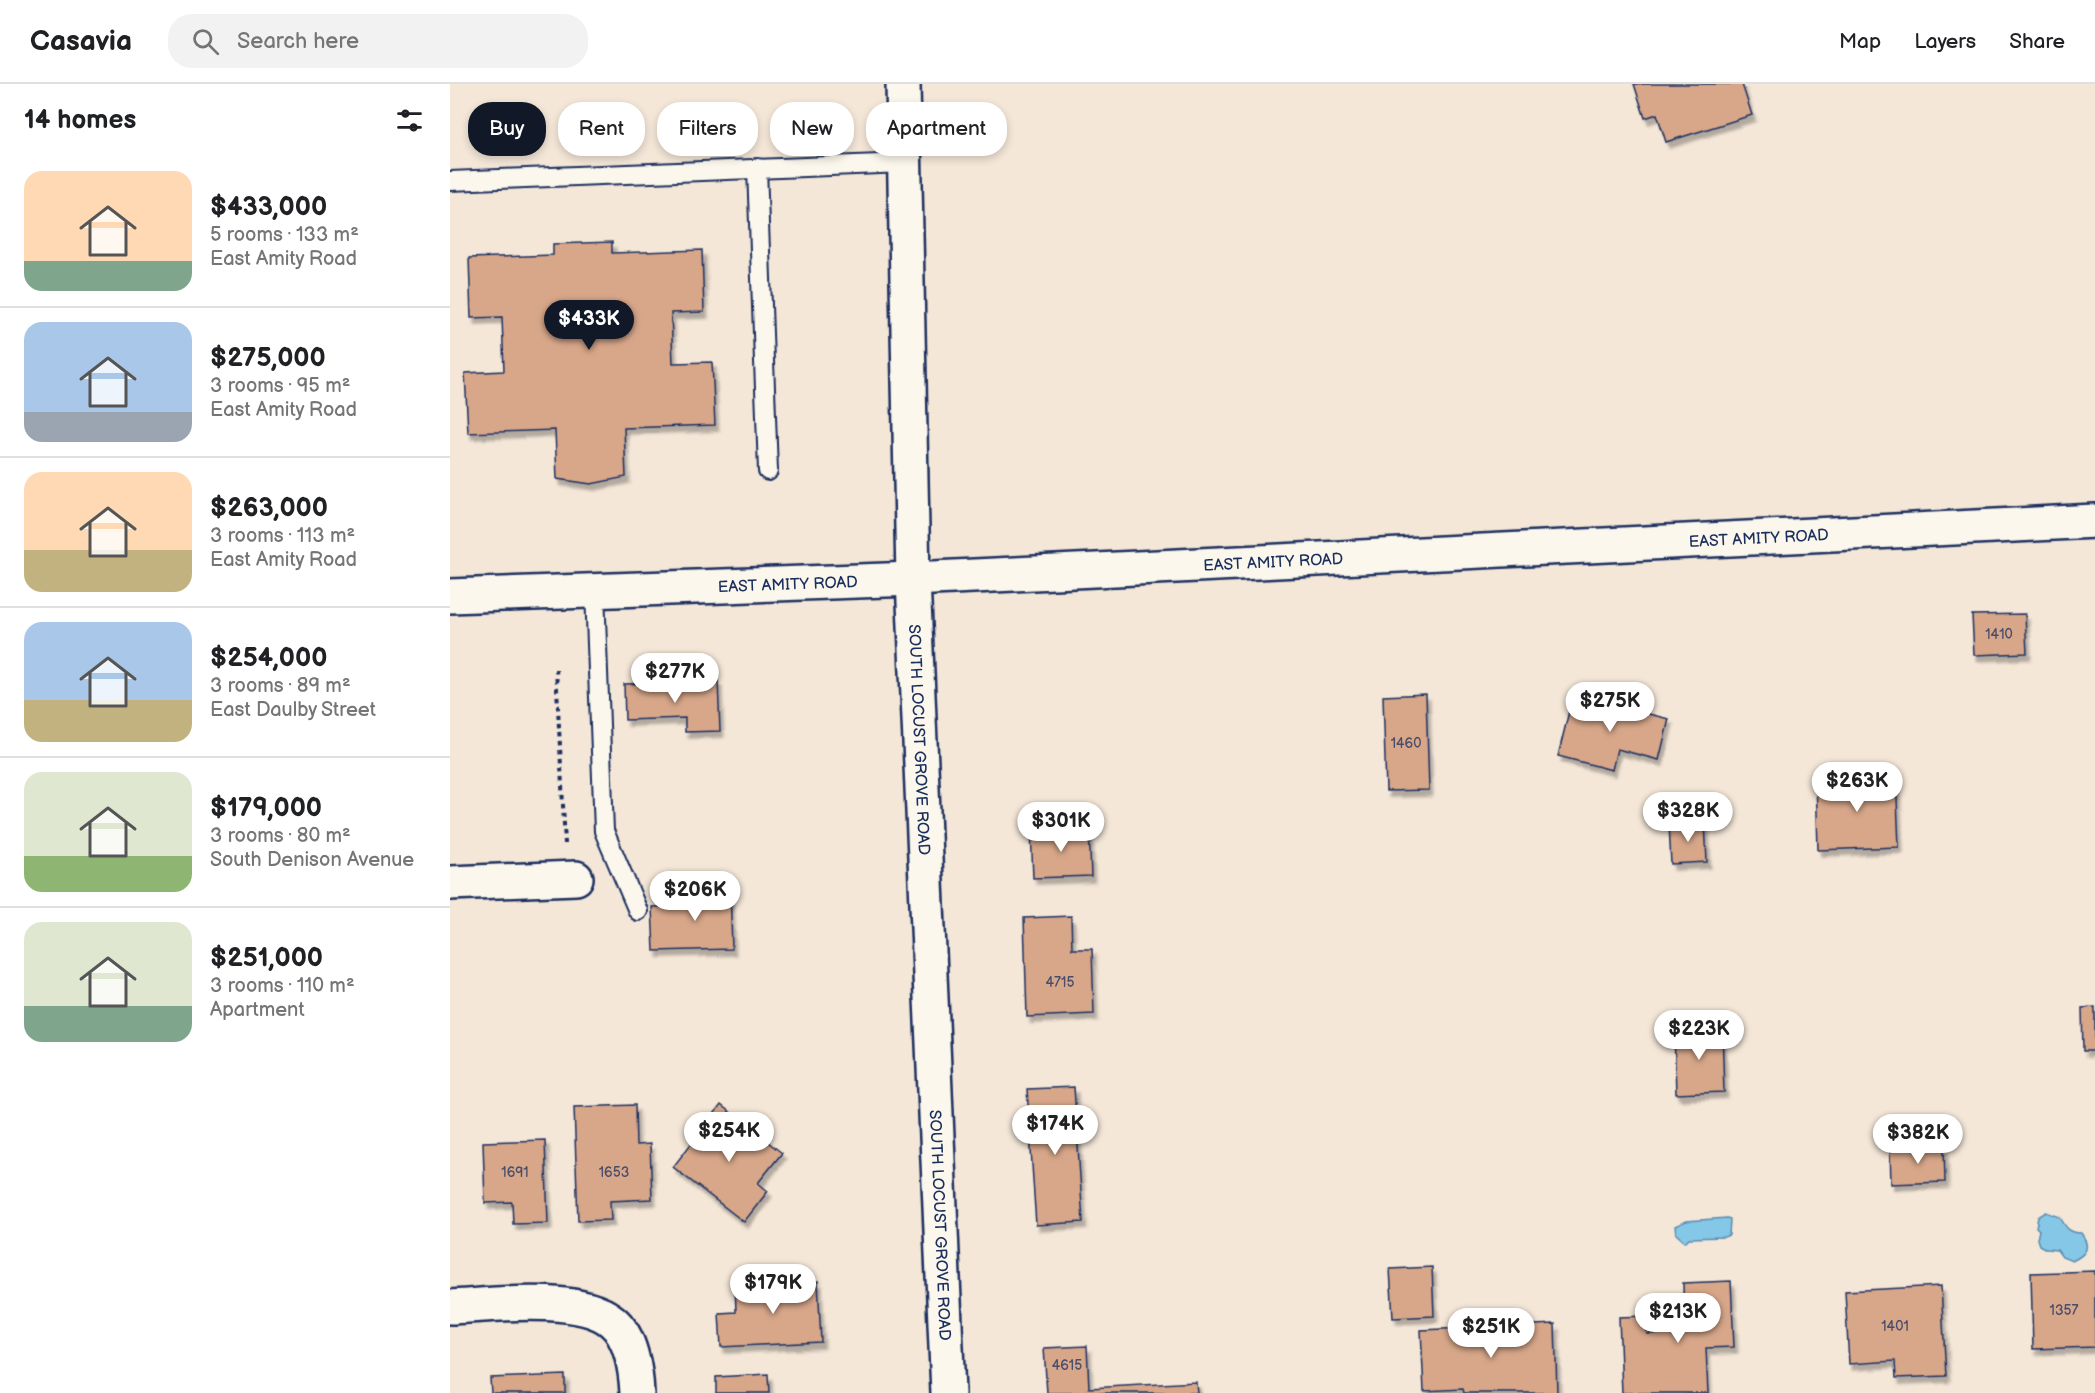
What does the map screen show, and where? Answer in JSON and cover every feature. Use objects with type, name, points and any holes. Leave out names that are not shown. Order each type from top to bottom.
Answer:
[{"type":"main road","name":"SOUTH LOCUST GROVE ROAD","points":[[903,84],[913,579],[948,1393]]},
{"type":"main road","name":"EAST AMITY ROAD","points":[[450,596],[913,579],[2095,521]]},
{"type":"main road","points":[[450,883],[576,878]]},
{"type":"main road","points":[[450,1307],[560,1303],[588,1308],[613,1321],[629,1346],[636,1374],[637,1393]]},
{"type":"lane","points":[[450,181],[905,163]]},
{"type":"lane","points":[[757,168],[768,471]]},
{"type":"lane","points":[[595,591],[604,831],[638,911]]},
{"type":"path","points":[[556,669],[565,844]]},
{"type":"water","points":[[2046,1212],[2060,1217],[2071,1231],[2081,1233],[2087,1246],[2081,1256],[2072,1261],[2062,1257],[2057,1250],[2046,1249],[2039,1245],[2037,1239],[2039,1230],[2036,1227],[2038,1217]]},
{"type":"water","points":[[1730,1219],[1729,1235],[1724,1237],[1689,1238],[1685,1242],[1676,1234],[1675,1226],[1686,1221]]},
{"type":"building","points":[[1634,84],[1742,84],[1752,115],[1666,142],[1657,114],[1645,118]]},
{"type":"building","points":[[612,242],[612,253],[702,250],[704,312],[671,313],[673,363],[712,362],[715,425],[624,428],[626,477],[591,484],[557,479],[555,430],[468,433],[465,373],[504,371],[502,317],[471,318],[469,258],[553,255],[553,244]]},
{"type":"building","points":[[2025,614],[2027,653],[1974,655],[1972,615]]},
{"type":"building","points":[[718,681],[720,731],[685,732],[685,718],[625,720],[624,684]]},
{"type":"building","points":[[1426,694],[1429,790],[1386,791],[1383,696]]},
{"type":"building","points":[[1573,695],[1669,719],[1659,760],[1617,749],[1612,770],[1558,756]]},
{"type":"building","points":[[1896,775],[1899,847],[1818,850],[1816,778]]},
{"type":"building","points":[[1705,822],[1707,862],[1671,864],[1669,824]]},
{"type":"building","points":[[1089,828],[1091,876],[1033,878],[1031,830]]},
{"type":"building","points":[[730,887],[732,949],[654,951],[652,907],[687,906],[686,889]]},
{"type":"building","points":[[1071,916],[1072,949],[1092,949],[1094,1014],[1027,1017],[1024,918]]},
{"type":"building","points":[[2095,1007],[2095,1051],[2083,1051],[2082,1008]]},
{"type":"building","points":[[1722,1028],[1724,1092],[1676,1094],[1674,1030]]},
{"type":"building","points":[[1074,1087],[1083,1222],[1036,1225],[1027,1089]]},
{"type":"building","points":[[635,1105],[636,1145],[650,1144],[652,1199],[610,1201],[611,1220],[578,1221],[574,1107]]},
{"type":"building","points":[[721,1105],[782,1153],[758,1183],[768,1191],[744,1222],[673,1167]]},
{"type":"building","points":[[545,1140],[548,1223],[513,1224],[512,1202],[485,1203],[483,1142]]},
{"type":"building","points":[[1944,1146],[1945,1182],[1891,1184],[1890,1148]]},
{"type":"building","points":[[1432,1267],[1434,1316],[1393,1318],[1390,1269]]},
{"type":"building","points":[[2095,1271],[2095,1347],[2033,1349],[2031,1273]]},
{"type":"building","points":[[818,1281],[821,1342],[721,1347],[719,1313],[736,1312],[735,1285]]},
{"type":"building","points":[[1731,1281],[1734,1347],[1706,1348],[1708,1393],[1622,1393],[1619,1317],[1646,1316],[1647,1334],[1684,1332],[1683,1283]]},
{"type":"building","points":[[1941,1286],[1946,1376],[1896,1378],[1895,1361],[1849,1364],[1845,1291]]},
{"type":"building","points":[[1555,1324],[1557,1393],[1464,1393],[1463,1389],[1424,1391],[1421,1330]]},
{"type":"building","points":[[1087,1346],[1089,1388],[1196,1382],[1197,1393],[1047,1393],[1044,1348]]},
{"type":"building","points":[[768,1374],[769,1393],[716,1393],[716,1377]]},
{"type":"building","points":[[565,1375],[565,1393],[491,1393],[490,1378]]}]
